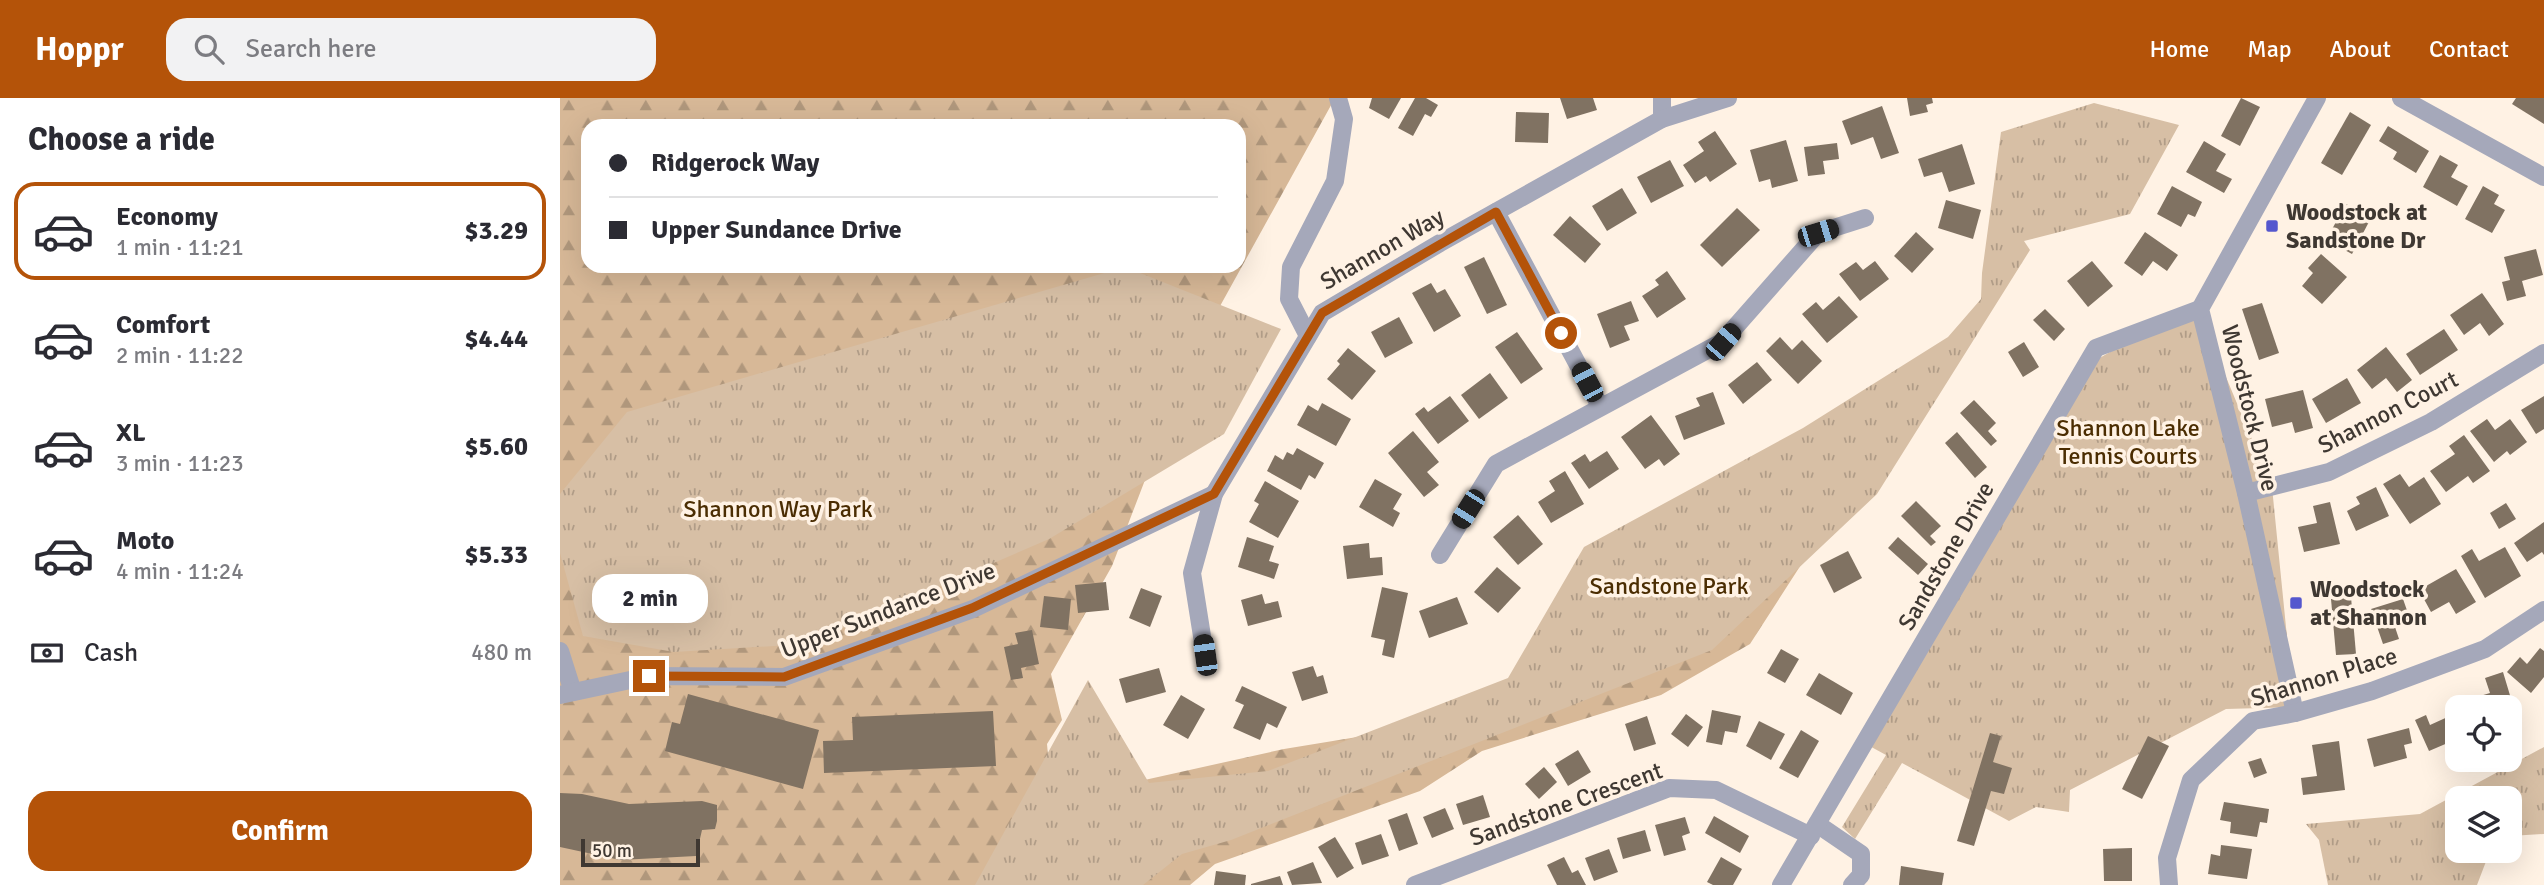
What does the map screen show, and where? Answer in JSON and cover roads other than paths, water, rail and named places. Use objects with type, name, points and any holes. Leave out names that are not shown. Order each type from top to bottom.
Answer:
[{"type":"street","points":[[1308,336],[1289,299],[1291,267],[1335,181],[1344,119],[1338,98]]},
{"type":"street","points":[[1662,98],[1662,119]]},
{"type":"street","name":"Shannon Way","points":[[1205,655],[1192,573],[1214,494],[1322,313],[1662,119],[1728,98]]},
{"type":"street","name":"Woodstock Drive","points":[[2295,713],[2246,493],[2200,309],[2317,98]]},
{"type":"street","points":[[2401,98],[2544,177]]},
{"type":"street","points":[[1496,212],[1600,406]]},
{"type":"street","points":[[1440,555],[1496,464],[1723,342],[1818,233],[1865,218]]},
{"type":"street","name":"Sandstone Drive","points":[[1789,882],[1814,830],[2096,348],[2200,309]]},
{"type":"street","name":"Shannon Court","points":[[2246,493],[2329,472],[2431,422],[2544,353]]},
{"type":"street","name":"Upper Sundance Drive","points":[[567,694],[649,676],[784,677],[972,608],[1214,494]]},
{"type":"street","name":"Shannon Place","points":[[2169,885],[2167,858],[2191,780],[2253,721],[2295,713],[2372,691],[2485,649],[2544,610]]},
{"type":"street","points":[[560,651],[567,694]]},
{"type":"street","name":"Sandstone Crescent","points":[[1415,885],[1669,788],[1716,790],[1814,830],[1861,854],[1861,875],[1852,885]]},
{"type":"place","name":"Woodstock at Sandstone Dr","points":[[2272,226]]},
{"type":"place","name":"Woodstock at Shannon","points":[[2296,603]]},
{"type":"park label","name":"Shannon Lake Tennis Courts","points":[[2128,442]]},
{"type":"park label","name":"Shannon Way Park","points":[[778,509]]},
{"type":"park label","name":"Sandstone Park","points":[[1669,586]]}]
